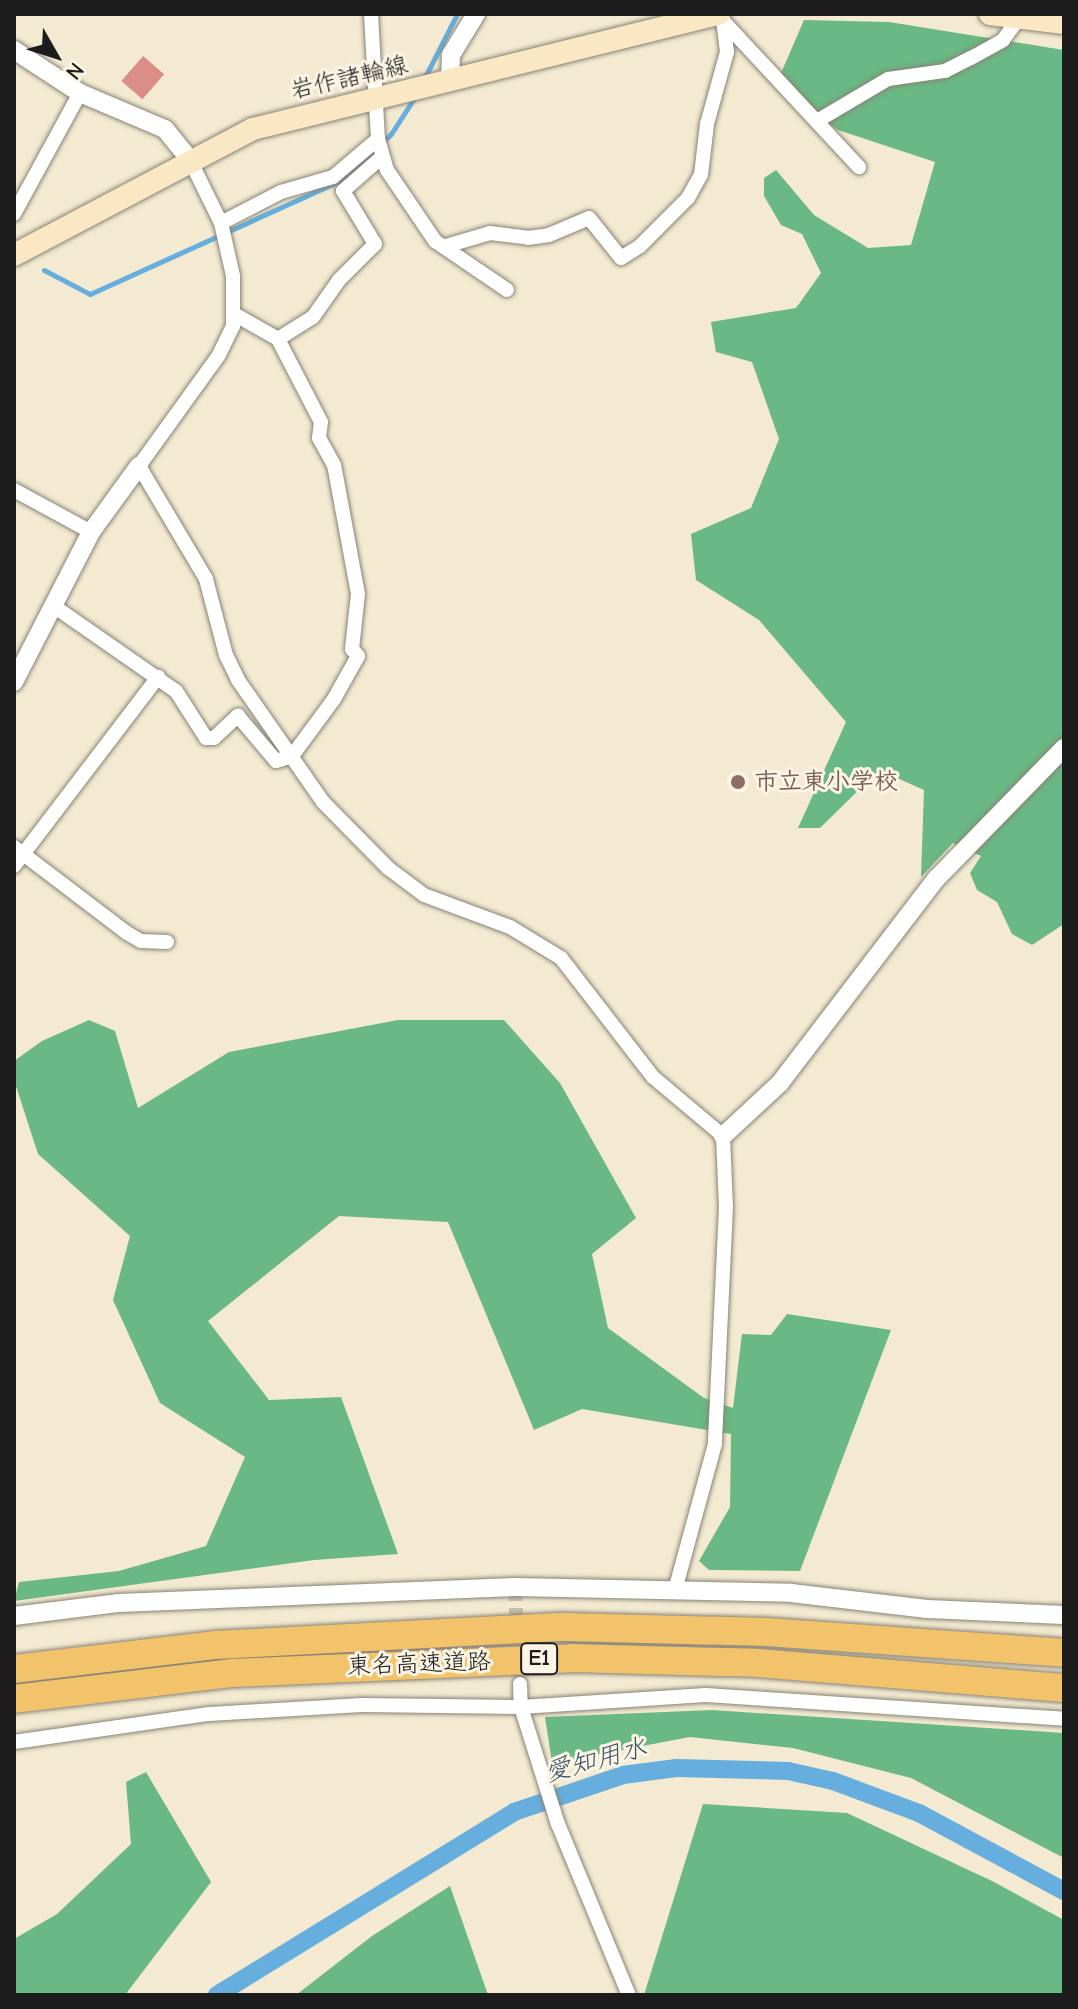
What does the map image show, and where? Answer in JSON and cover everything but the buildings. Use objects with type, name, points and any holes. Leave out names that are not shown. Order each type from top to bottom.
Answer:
[{"type":"highway","name":"東名高速道路","points":[[14,1669],[216,1645],[564,1627],[766,1632],[1064,1653]]},
{"type":"highway","name":"東名高速道路","points":[[14,1699],[233,1673],[572,1658],[758,1663],[1064,1688]]},
{"type":"main road","points":[[1007,16],[1064,23]]},
{"type":"main road","name":"岩作諸輪線","points":[[14,255],[253,129],[722,17]]},
{"type":"street","points":[[371,14],[378,139],[382,157],[403,198],[435,241],[507,290]]},
{"type":"street","points":[[450,82],[451,55],[476,14]]},
{"type":"street","points":[[817,121],[888,79],[923,77],[958,65],[1003,40],[1007,16]]},
{"type":"street","points":[[722,17],[859,167]]},
{"type":"street","points":[[446,246],[490,233],[528,238],[549,235],[589,218],[621,258],[640,246],[688,198],[701,175],[707,124],[727,52],[722,17]]},
{"type":"street","points":[[14,50],[80,93],[165,129],[190,160],[221,223],[234,314],[219,355],[91,532],[14,682]]},
{"type":"street","points":[[14,214],[80,93]]},
{"type":"street","points":[[221,223],[281,192],[333,177],[378,139]]},
{"type":"street","points":[[278,339],[313,317],[375,244],[343,191],[382,157]]},
{"type":"street","points":[[55,607],[176,691],[206,738],[214,738],[238,716],[276,761],[292,756],[358,656],[352,649],[358,594],[334,465],[319,438],[321,422],[278,339],[234,314]]},
{"type":"street","points":[[139,466],[206,579],[226,655],[238,680],[323,802],[388,868],[424,895],[510,927],[561,958],[653,1077],[723,1136],[726,1207],[715,1444],[676,1587]]},
{"type":"street","points":[[14,490],[91,532]]},
{"type":"street","points":[[14,866],[19,850],[158,677]]},
{"type":"street","points":[[723,1136],[780,1083],[937,878],[1064,748]]},
{"type":"street","points":[[19,850],[127,933],[141,941],[167,942]]},
{"type":"street","points":[[14,1616],[119,1603],[515,1587],[618,1593],[676,1587],[1064,1615]]},
{"type":"street","points":[[520,1684],[521,1707],[556,1816],[629,1995]]},
{"type":"street","points":[[14,1742],[209,1714],[362,1705],[521,1707],[747,1695],[1064,1719]]},
{"type":"green space","points":[[804,20],[889,22],[1064,50],[1064,924],[1032,945],[1012,934],[997,902],[977,890],[970,873],[981,856],[953,843],[921,877],[924,790],[879,770],[820,828],[798,828],[846,722],[759,620],[696,580],[691,534],[751,508],[779,439],[752,362],[716,352],[711,322],[796,308],[821,273],[802,234],[781,225],[764,196],[764,178],[776,170],[814,215],[868,248],[911,245],[935,162],[838,130],[775,87]]},
{"type":"green space","points":[[89,1020],[115,1031],[138,1108],[229,1052],[398,1020],[504,1020],[560,1083],[636,1218],[592,1254],[608,1328],[704,1398],[733,1408],[742,1334],[771,1335],[787,1314],[891,1330],[800,1571],[709,1570],[699,1561],[730,1507],[731,1434],[582,1409],[534,1430],[448,1222],[339,1216],[208,1321],[269,1400],[341,1397],[398,1554],[314,1560],[14,1601],[19,1582],[119,1571],[206,1546],[245,1457],[160,1403],[113,1300],[130,1236],[38,1154],[14,1080],[14,1061],[42,1041]]},
{"type":"green space","points":[[712,1710],[1064,1733],[1064,1858],[911,1778],[793,1748],[690,1737],[552,1763],[545,1717]]},
{"type":"green space","points":[[146,1772],[211,1882],[125,1995],[14,1995],[14,1939],[57,1914],[131,1844],[126,1782]]},
{"type":"green space","points":[[703,1804],[847,1813],[992,1881],[1064,1920],[1064,1995],[644,1995]]},
{"type":"green space","points":[[450,1886],[488,1995],[296,1995],[372,1936]]},
{"type":"waterway","points":[[424,79],[457,14]]},
{"type":"waterway","points":[[44,270],[90,294],[343,179],[391,134],[416,95]]},
{"type":"waterway","name":"愛知用水","points":[[217,1995],[514,1812],[623,1775],[677,1768],[788,1771],[833,1781],[919,1813],[1064,1891]]},
{"type":"tunnel","points":[[515,1587],[517,1635]]},
{"type":"place","name":"市立東小学校","points":[[738,782]]}]
